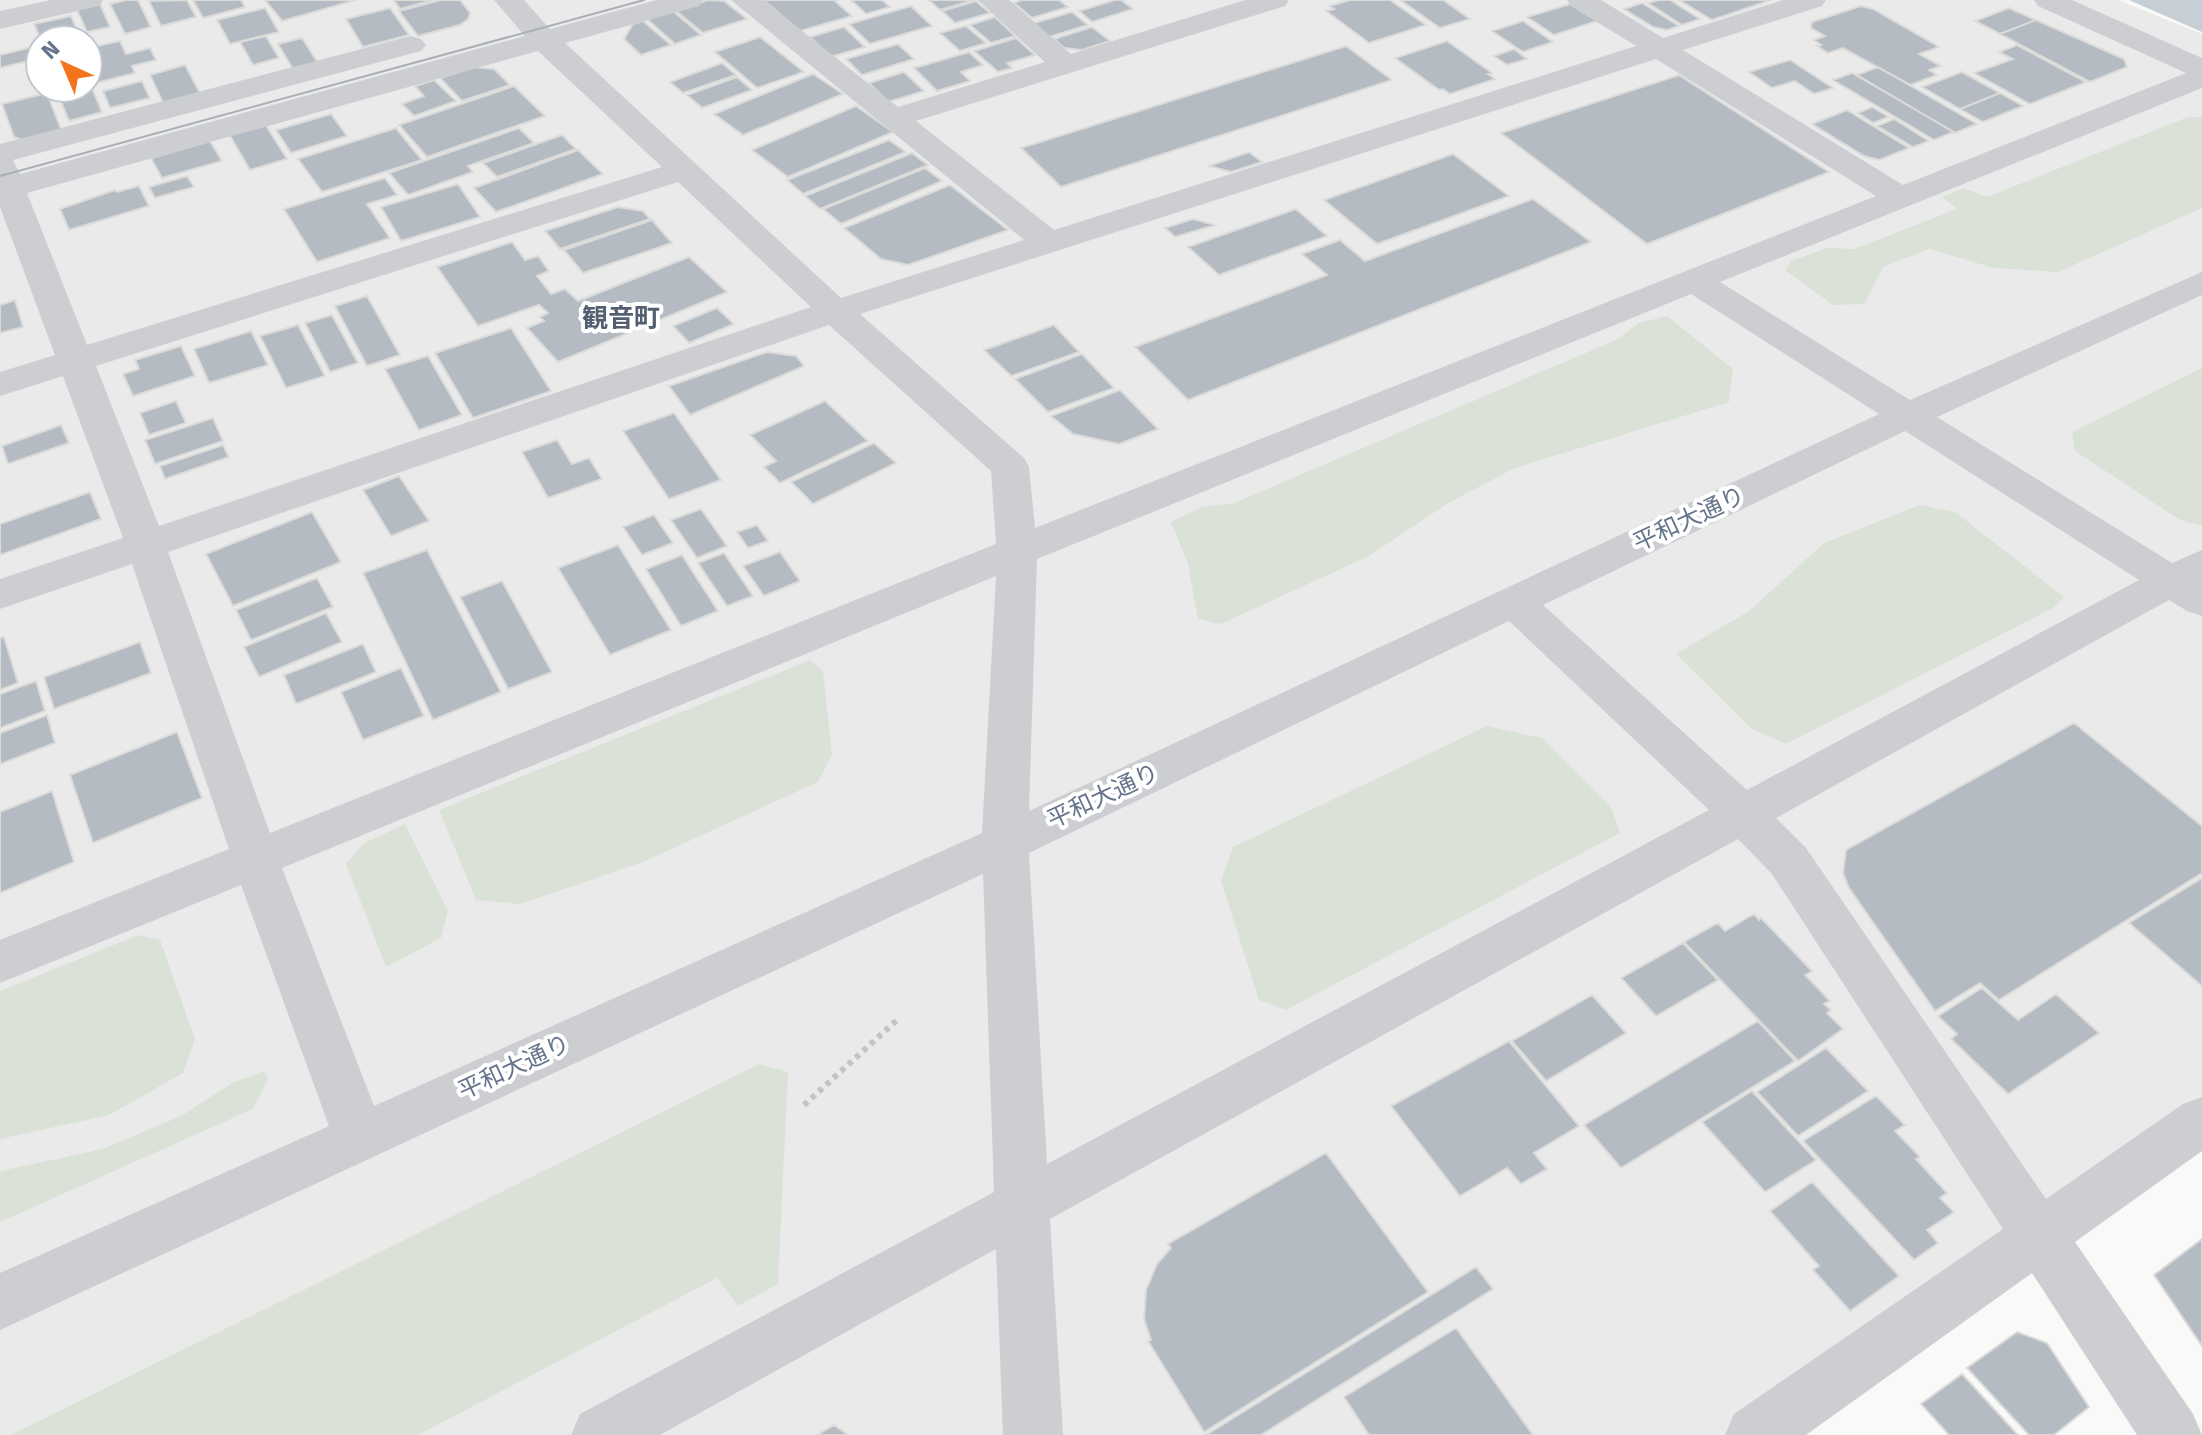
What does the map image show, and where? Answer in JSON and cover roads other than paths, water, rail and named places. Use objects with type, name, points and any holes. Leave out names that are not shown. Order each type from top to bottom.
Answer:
[{"type":"street","points":[[0,20],[89,0]]},
{"type":"street","points":[[517,19],[689,0]]},
{"type":"street","points":[[745,0],[1050,244]]},
{"type":"street","points":[[992,0],[1066,65]]},
{"type":"street","points":[[895,118],[1275,0]]},
{"type":"street","points":[[1581,0],[1659,51],[1899,196]]},
{"type":"street","points":[[0,594],[835,311],[1812,0]]},
{"type":"street","points":[[2048,0],[2202,69]]},
{"type":"street","points":[[2,174],[557,6]]},
{"type":"street","points":[[517,19],[1010,467],[1017,551],[1005,843],[1033,1435]]},
{"type":"street","points":[[2,174],[439,37]]},
{"type":"street","points":[[0,962],[1899,196],[2202,77]]},
{"type":"street","points":[[0,384],[685,170]]},
{"type":"street","points":[[2,174],[146,545],[255,858],[360,1138]]},
{"type":"street","points":[[1692,280],[1905,416],[2191,582]]},
{"type":"street","name":"平和大通り","points":[[0,1302],[1005,843],[1905,416],[2202,282]]},
{"type":"street","points":[[601,1435],[1743,814],[2191,582]]},
{"type":"street","points":[[1514,602],[1743,814],[1789,861],[2172,1435]]},
{"type":"street","points":[[1755,1435],[2202,1121]]},
{"type":"tram line","points":[[0,176],[644,0]]},
{"type":"district","name":"観音町","points":[[621,318]]}]
